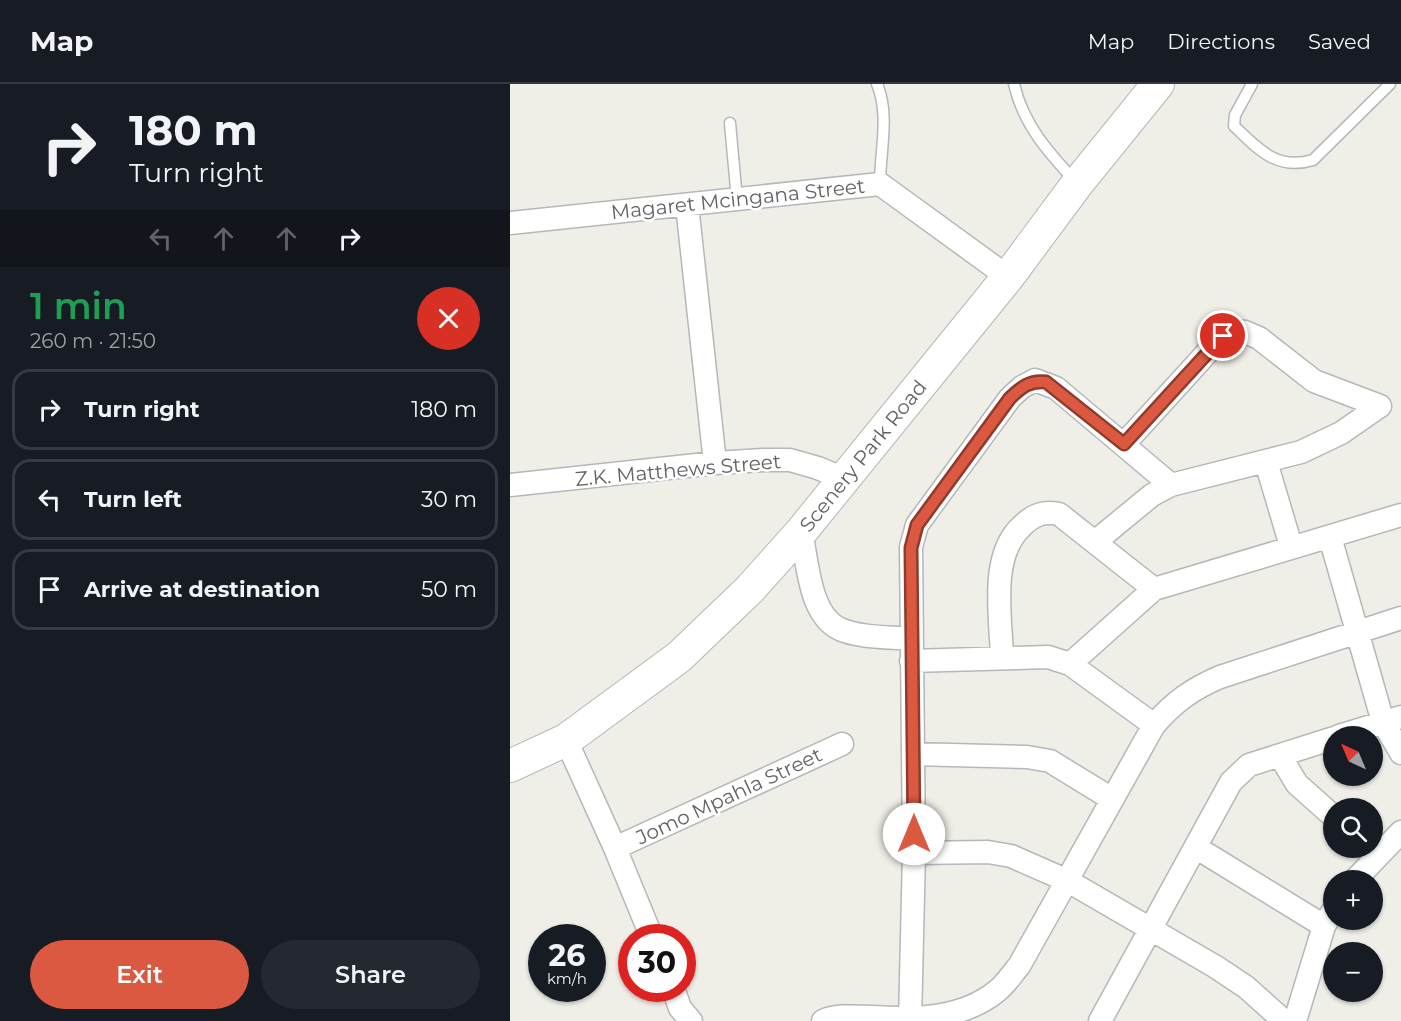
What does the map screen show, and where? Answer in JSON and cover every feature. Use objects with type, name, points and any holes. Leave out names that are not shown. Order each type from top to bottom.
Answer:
[{"type":"street","name":"Scenery Park Road","points":[[510,766],[566,740],[679,657],[750,589],[801,532],[1008,277],[1077,184],[1158,84]]},
{"type":"street","name":"Magaret Mcingana Street","points":[[510,223],[880,184],[1008,277]]},
{"type":"street","points":[[687,205],[716,463]]},
{"type":"street","points":[[1124,444],[1215,344],[1223,336],[1235,331],[1259,338],[1314,381],[1391,409]]},
{"type":"street","points":[[910,1020],[914,853],[912,535],[917,525],[1016,393],[1035,380],[1046,382],[1171,485]]},
{"type":"street","points":[[1096,541],[1152,495],[1171,485],[1300,452],[1391,409]]},
{"type":"street","name":"Z.K. Matthews Street","points":[[510,485],[716,463],[790,460],[844,479]]},
{"type":"street","points":[[1266,462],[1291,546]]},
{"type":"street","points":[[1002,658],[1000,566],[1006,546],[1018,529],[1032,516],[1048,512],[1059,514],[1154,589]]},
{"type":"street","points":[[1070,664],[1154,589],[1291,546],[1330,537],[1401,515]]},
{"type":"street","points":[[801,532],[812,584],[823,617],[842,630],[911,650],[1002,658],[1048,657],[1070,664],[1154,725]]},
{"type":"street","points":[[1330,537],[1358,632],[1392,719],[1401,753]]},
{"type":"street","points":[[823,1021],[863,1017],[910,1020],[945,1014],[972,1005],[997,991],[1019,966],[1154,725],[1172,704],[1192,689],[1401,618]]},
{"type":"street","points":[[1371,726],[1392,719]]},
{"type":"street","points":[[566,740],[646,924]]},
{"type":"street","points":[[1108,1019],[1150,928],[1197,848],[1231,782],[1249,765],[1323,742]]},
{"type":"street","name":"Jomo Mpahla Street","points":[[615,848],[842,744]]},
{"type":"street","points":[[913,754],[1027,757],[1050,761],[1112,799]]},
{"type":"street","points":[[1280,756],[1298,784],[1323,807]]},
{"type":"street","points":[[1383,845],[1401,832]]},
{"type":"street","points":[[1197,848],[1323,914]]},
{"type":"street","points":[[914,853],[988,852],[1011,856],[1068,881],[1246,987],[1284,1021]]},
{"type":"street","points":[[1295,1021],[1325,930]]},
{"type":"street","points":[[678,1002],[691,1021]]},
{"type":"lane","points":[[877,84],[883,98],[884,116],[880,184]]},
{"type":"lane","points":[[1014,84],[1029,126],[1077,184]]},
{"type":"lane","points":[[1252,84],[1235,115],[1234,126],[1258,150],[1286,164],[1299,164],[1313,160],[1390,84]]},
{"type":"lane","points":[[729,123],[737,200]]},
{"type":"route","points":[[914,834],[911,548],[912,535],[917,525],[1010,398],[1022,387],[1035,380],[1046,382],[1124,444],[1223,336]]}]
